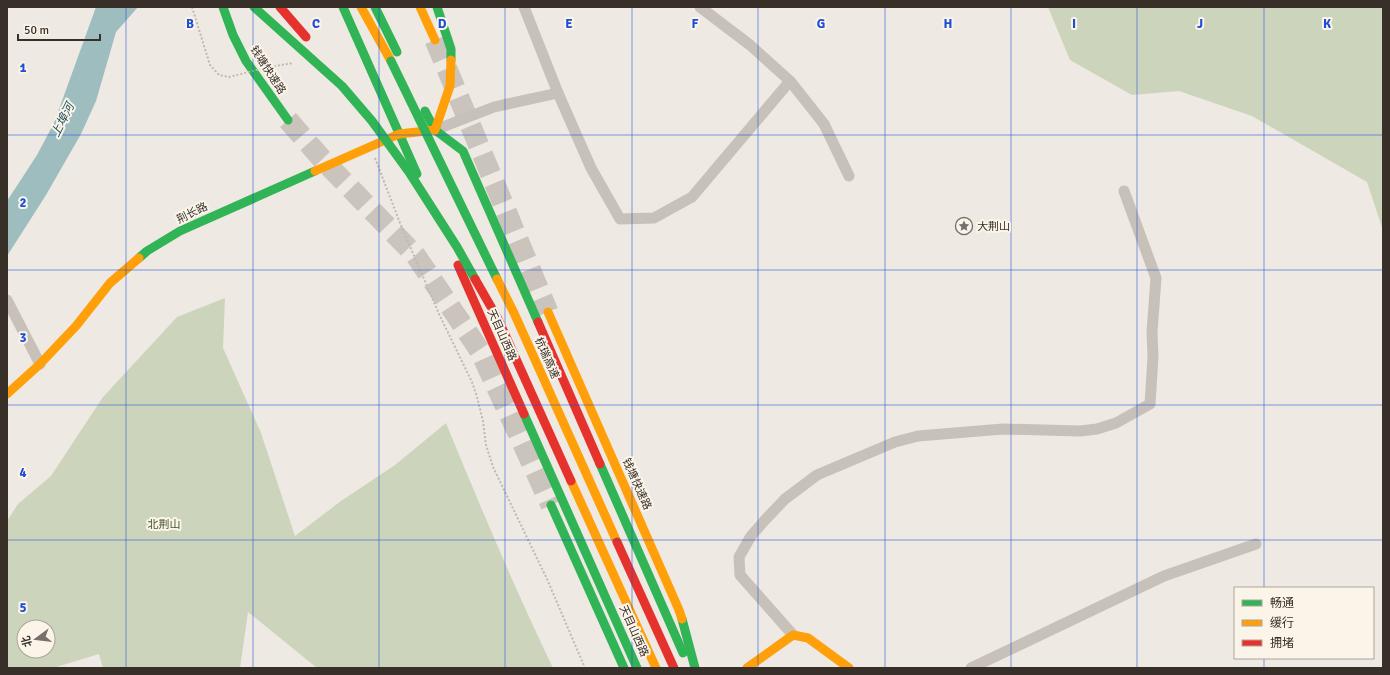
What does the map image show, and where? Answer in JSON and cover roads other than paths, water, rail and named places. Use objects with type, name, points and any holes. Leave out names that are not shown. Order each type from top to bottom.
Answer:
[{"type":"main road","name":"钱塘快速路","points":[[223,7],[233,35],[246,61],[288,120]]},
{"type":"main road","points":[[254,7],[342,86]]},
{"type":"main road","points":[[280,7],[310,42]]},
{"type":"main road","points":[[361,7],[391,61]]},
{"type":"main road","points":[[368,7],[391,61]]},
{"type":"main road","points":[[376,7],[435,130],[463,151],[690,668]]},
{"type":"main road","points":[[420,7],[435,40]]},
{"type":"main road","points":[[435,130],[450,86],[450,48],[437,7]]},
{"type":"main road","name":"天目山西路","points":[[343,9],[637,668]]},
{"type":"main road","points":[[320,53],[342,86],[372,121],[409,172],[457,247],[498,319],[656,668]]},
{"type":"main road","name":"杭瑞高速","points":[[391,61],[514,313],[674,668]]},
{"type":"main road","name":"荆长路","points":[[7,394],[40,364],[76,326],[110,283],[147,251],[180,231],[399,134],[435,130]]},
{"type":"main road","name":"钱塘快速路","points":[[548,312],[679,610],[695,668]]},
{"type":"main road","points":[[551,505],[624,668]]},
{"type":"main road","points":[[679,610],[703,668]]},
{"type":"main road","points":[[747,668],[793,635],[808,638],[849,668]]},
{"type":"street","points":[[524,7],[558,93],[591,168],[620,219],[654,218],[692,197],[790,81]]},
{"type":"street","points":[[700,7],[750,45],[790,81],[824,124],[848,176]]},
{"type":"street","points":[[435,130],[494,107],[558,93]]},
{"type":"street","points":[[793,635],[740,575],[739,557],[752,536],[785,498],[817,475],[895,442],[918,436],[1003,429],[1080,431],[1097,429],[1116,423],[1150,404],[1153,357],[1152,332],[1156,278],[1124,192]]},
{"type":"street","points":[[7,300],[40,364]]},
{"type":"street","points":[[971,668],[1164,576],[1256,544]]},
{"type":"water","name":"上埠河","points":[[96,7],[138,7],[116,32],[96,101],[81,134],[46,195],[7,256],[7,201],[37,155],[54,123]]},
{"type":"tunnel","points":[[435,40],[548,312]]},
{"type":"tunnel","points":[[288,120],[322,159],[416,256],[480,351],[551,505]]},
{"type":"place","name":"大荆山","points":[[964,226]]},
{"type":"park label","name":"北荆山","points":[[164,524]]}]
